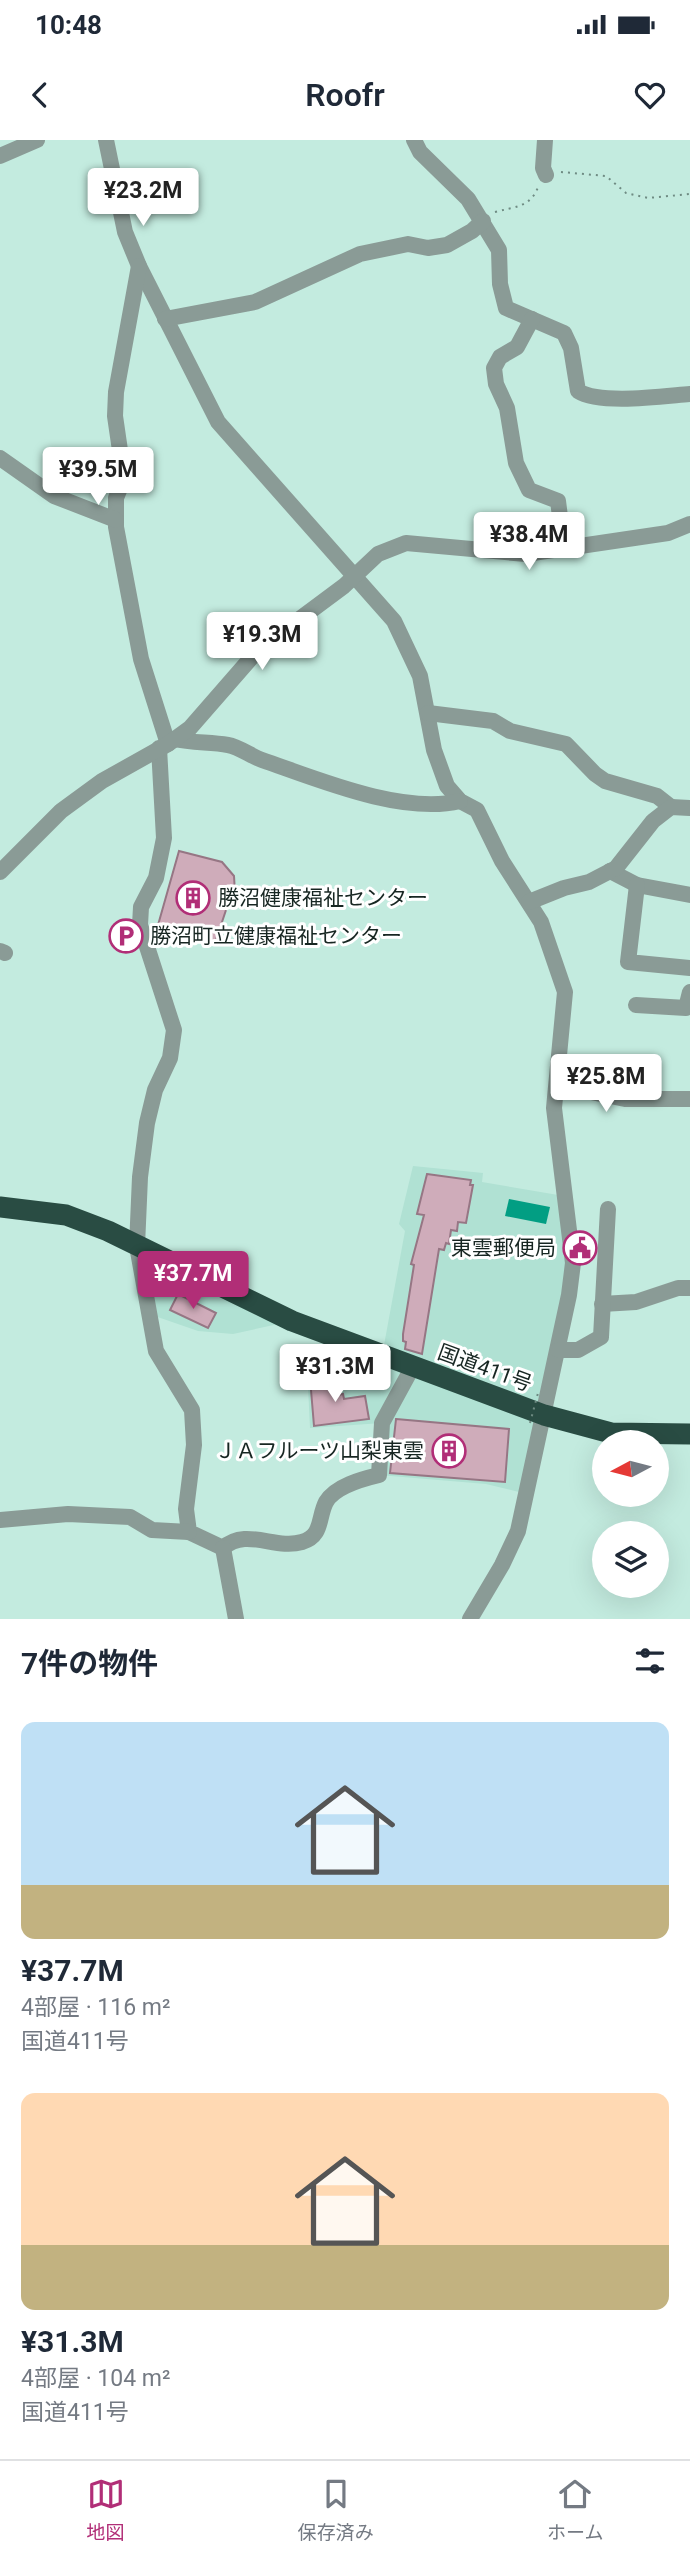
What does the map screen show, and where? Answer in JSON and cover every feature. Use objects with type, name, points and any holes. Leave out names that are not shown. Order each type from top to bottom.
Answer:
[{"type":"highway","name":"国道411号","points":[[0,1207],[66,1215],[108,1231],[292,1321],[537,1419],[611,1433],[690,1434]]},
{"type":"street","points":[[0,156],[37,140]]},
{"type":"street","points":[[106,140],[125,232],[139,266],[218,422],[273,480],[301,518],[394,621],[419,677],[434,750],[447,786],[460,801],[478,810],[502,860],[541,922],[565,992],[555,1130],[573,1263],[558,1350],[537,1419],[518,1531],[502,1565],[470,1619]]},
{"type":"street","points":[[414,140],[421,152],[468,199],[499,250],[500,284],[506,308],[564,333],[571,348],[579,391],[584,395],[605,397],[690,394]]},
{"type":"street","points":[[545,140],[543,168],[546,175]]},
{"type":"street","points":[[166,319],[255,302],[360,254],[408,244],[428,248],[447,244],[472,231],[483,221]]},
{"type":"street","points":[[139,266],[116,392],[115,416],[124,478],[116,498],[116,520],[141,659],[167,744],[164,838],[156,878],[141,907],[140,925],[174,1030],[170,1058],[155,1090],[147,1123],[140,1177],[137,1246],[156,1351],[192,1410],[194,1445],[186,1509],[189,1532]]},
{"type":"street","points":[[533,319],[517,347],[500,357],[495,368],[496,384],[507,408],[516,463],[529,490],[558,501],[564,548]]},
{"type":"street","points":[[0,458],[54,496],[116,520]]},
{"type":"street","points":[[0,872],[61,811],[102,781],[190,728],[258,649],[355,576],[378,554],[406,543],[526,554],[668,533],[690,524]]},
{"type":"street","points":[[428,713],[493,721],[510,730],[566,744],[605,781],[657,796],[671,807],[690,808]]},
{"type":"street","points":[[167,744],[229,745],[295,771],[385,798],[431,804],[460,801]]},
{"type":"street","points":[[529,902],[589,882],[616,868],[653,821],[671,807]]},
{"type":"street","points":[[610,871],[637,885],[690,895]]},
{"type":"street","points":[[637,885],[628,962],[690,968]]},
{"type":"street","points":[[636,1004],[685,1008],[690,992]]},
{"type":"street","points":[[557,1085],[625,1099],[690,1099]]},
{"type":"street","points":[[558,1350],[578,1350],[601,1336],[608,1209]]},
{"type":"street","points":[[602,1304],[636,1301],[678,1288],[690,1289]]},
{"type":"street","points":[[223,1548],[239,1538],[291,1544],[304,1542],[313,1537],[319,1529],[326,1501],[343,1488],[379,1475],[382,1423],[412,1368]]},
{"type":"street","points":[[0,1520],[68,1514],[130,1517],[152,1530],[189,1532],[223,1548]]},
{"type":"street","points":[[223,1548],[236,1619]]},
{"type":"path","points":[[483,221],[491,213],[528,204],[546,175],[558,172],[606,176],[626,193],[648,198],[690,194]]},
{"type":"path","points":[[537,1419],[538,1393]]},
{"type":"shaded area","points":[[413,1166],[483,1173],[482,1182],[564,1196],[573,1263],[527,1494],[486,1484],[379,1475],[382,1423],[310,1428],[307,1366],[350,1373],[361,1348],[382,1356],[405,1231],[399,1224]]},
{"type":"shaded area","points":[[509,1199],[550,1207],[546,1224],[505,1216]]},
{"type":"shaded area","points":[[137,1246],[292,1321],[233,1334],[198,1331],[149,1314]]},
{"type":"building","name":"勝沼健康福祉センター","points":[[179,851],[222,862],[234,876],[235,893],[232,892],[215,943],[158,925]]},
{"type":"building","points":[[427,1174],[471,1180],[470,1185],[473,1185],[466,1223],[458,1222],[457,1231],[451,1230],[449,1244],[446,1243],[444,1250],[439,1249],[422,1354],[405,1349],[403,1334],[414,1265],[411,1264],[424,1215],[417,1214]]},
{"type":"building","points":[[178,1294],[216,1313],[208,1328],[170,1310]]},
{"type":"building","points":[[334,1376],[337,1395],[343,1394],[344,1399],[365,1396],[369,1419],[314,1426],[310,1378]]},
{"type":"building","name":"ＪＡフルーツ山梨東雲","points":[[396,1419],[509,1429],[505,1482],[390,1473]]},
{"type":"place","name":"勝沼健康福祉センター","points":[[193,898]]},
{"type":"place","name":"勝沼町立健康福祉センター","points":[[126,936]]},
{"type":"place","name":"東雲郵便局","points":[[580,1248]]},
{"type":"place","name":"ＪＡフルーツ山梨東雲","points":[[449,1451]]}]
